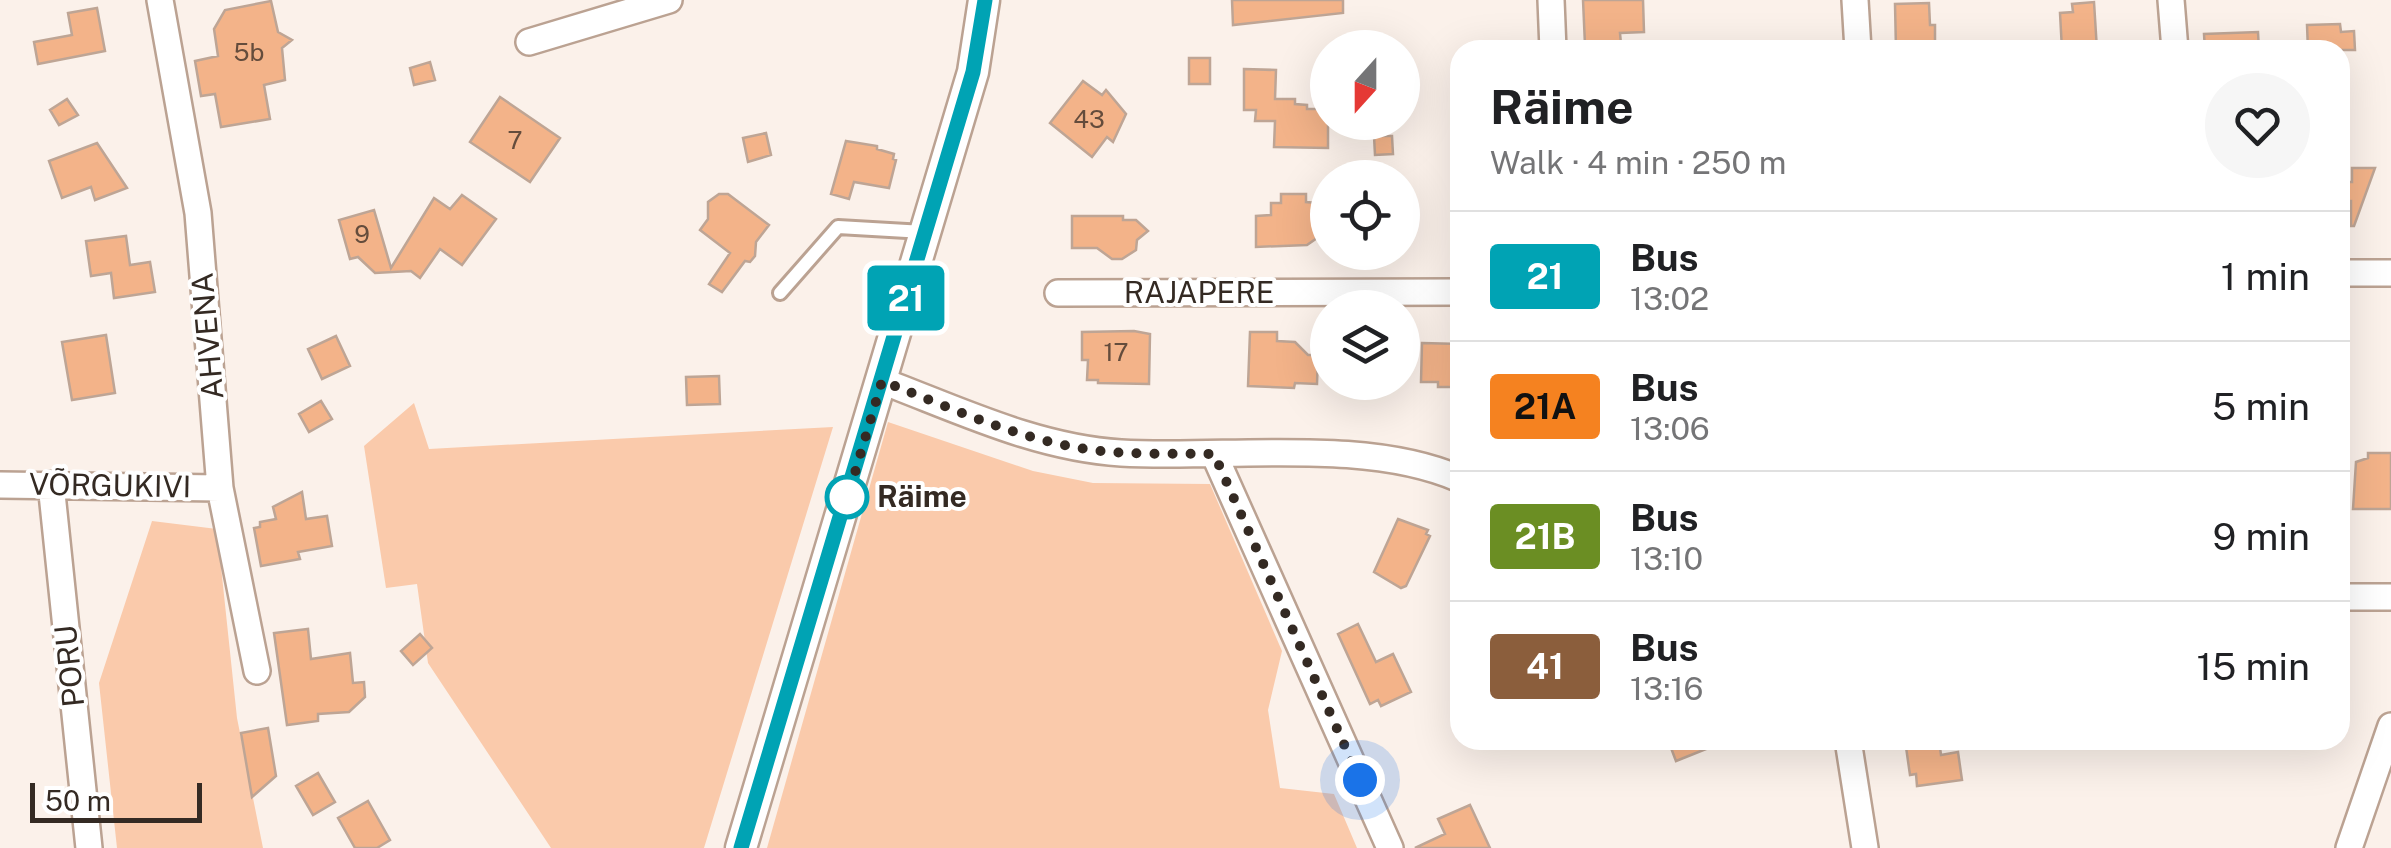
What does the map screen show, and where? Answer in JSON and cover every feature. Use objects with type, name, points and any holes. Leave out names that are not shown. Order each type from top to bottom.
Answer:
[{"type":"street","name":"AHVENA","points":[[160,0],[198,213],[220,488],[257,671]]},
{"type":"street","points":[[529,42],[669,0]]},
{"type":"street","points":[[741,848],[973,72],[984,0]]},
{"type":"street","points":[[1551,0],[1553,40]]},
{"type":"street","points":[[1855,0],[1857,40]]},
{"type":"street","points":[[2171,0],[2174,40]]},
{"type":"street","points":[[2350,273],[2391,272]]},
{"type":"street","name":"RAJAPERE","points":[[1058,293],[1450,292]]},
{"type":"street","points":[[882,381],[1031,437],[1074,447],[1120,453],[1292,452],[1380,460],[1436,468],[1450,474]]},
{"type":"street","points":[[1214,454],[1390,848]]},
{"type":"street","name":"PORU","points":[[52,484],[89,848]]},
{"type":"street","name":"VÕRGUKIVI","points":[[0,485],[220,488]]},
{"type":"street","points":[[2350,598],[2391,597]]},
{"type":"street","points":[[2349,848],[2391,726]]},
{"type":"street","points":[[1849,750],[1864,848]]},
{"type":"lane","points":[[780,292],[838,227],[926,232]]},
{"type":"shaded area","points":[[414,403],[429,449],[833,427],[704,848],[551,848],[428,663],[417,584],[386,588],[364,446]]},
{"type":"shaded area","points":[[888,422],[1033,471],[1093,483],[1210,484],[1282,651],[1268,710],[1280,788],[1334,794],[1357,848],[767,848]]},
{"type":"shaded area","points":[[152,521],[217,529],[237,718],[263,848],[117,848],[99,683]]},
{"type":"building","points":[[1232,0],[1343,0],[1343,13],[1233,25]]},
{"type":"building","points":[[1583,0],[1643,0],[1644,32],[1620,33],[1621,40],[1585,40]]},
{"type":"building","points":[[271,1],[278,32],[292,40],[282,48],[285,80],[264,85],[270,119],[221,127],[215,94],[201,96],[195,61],[218,56],[214,29],[225,10]]},
{"type":"building","points":[[2094,2],[2096,40],[2061,40],[2060,13],[2073,12],[2072,4]]},
{"type":"building","points":[[1929,3],[1935,40],[1896,40],[1895,4]]},
{"type":"building","points":[[97,8],[105,51],[38,64],[34,42],[72,35],[68,13]]},
{"type":"building","points":[[2340,24],[2341,32],[2354,31],[2355,50],[2350,50],[2350,40],[2308,40],[2307,25]]},
{"type":"building","points":[[2258,32],[2258,40],[2204,40],[2204,34]]},
{"type":"building","points":[[1189,58],[1210,58],[1210,84],[1189,84]]},
{"type":"building","points":[[430,62],[435,80],[414,85],[410,68]]},
{"type":"building","points":[[1244,69],[1276,70],[1275,99],[1295,99],[1295,104],[1307,105],[1310,140],[1328,140],[1328,148],[1274,147],[1275,121],[1255,121],[1256,110],[1244,110]]},
{"type":"building","points":[[1083,81],[1102,95],[1106,90],[1126,114],[1113,142],[1107,137],[1092,157],[1050,123]]},
{"type":"building","points":[[500,97],[560,138],[530,182],[470,142]]},
{"type":"building","points":[[67,99],[78,115],[59,125],[50,110]]},
{"type":"building","points":[[766,133],[771,155],[748,162],[743,138]]},
{"type":"building","points":[[1374,140],[1392,140],[1393,154],[1375,155]]},
{"type":"building","points":[[846,141],[877,146],[894,154],[889,188],[854,182],[849,199],[831,194]]},
{"type":"building","points":[[97,143],[127,188],[95,200],[91,187],[62,198],[49,161]]},
{"type":"building","points":[[2352,168],[2375,168],[2354,226],[2351,226]]},
{"type":"building","points":[[719,194],[728,194],[769,225],[756,242],[755,256],[750,262],[745,261],[722,292],[709,284],[730,253],[700,230],[708,219],[708,202]]},
{"type":"building","points":[[1281,194],[1306,194],[1306,202],[1310,202],[1310,243],[1256,247],[1256,216],[1271,215],[1271,203],[1281,203]]},
{"type":"building","points":[[462,195],[496,219],[462,265],[440,249],[420,278],[411,271],[375,273],[358,257],[350,259],[339,220],[374,210],[391,268],[434,198],[450,209]]},
{"type":"building","points":[[1072,216],[1123,216],[1123,220],[1136,220],[1148,231],[1137,240],[1136,250],[1122,259],[1112,259],[1097,248],[1072,248]]},
{"type":"building","points":[[126,236],[130,265],[150,262],[155,292],[114,298],[111,273],[91,276],[86,241]]},
{"type":"building","points":[[1082,332],[1150,334],[1149,384],[1087,380],[1088,360],[1082,360]]},
{"type":"building","points":[[1250,332],[1277,332],[1277,341],[1295,342],[1310,355],[1310,384],[1295,383],[1294,388],[1248,386]]},
{"type":"building","points":[[106,335],[115,393],[72,400],[62,342]]},
{"type":"building","points":[[336,336],[350,366],[322,379],[308,349]]},
{"type":"building","points":[[1422,343],[1450,344],[1450,387],[1421,382]]},
{"type":"building","points":[[719,376],[720,404],[687,405],[686,377]]},
{"type":"building","points":[[321,401],[332,419],[309,432],[299,414]]},
{"type":"building","points":[[2368,453],[2391,453],[2391,509],[2353,509],[2356,462],[2368,458]]},
{"type":"building","points":[[302,492],[306,519],[327,516],[332,546],[298,552],[300,559],[261,566],[254,528],[260,527],[260,522],[276,519],[273,507]]},
{"type":"building","points":[[1398,519],[1428,530],[1426,534],[1430,536],[1406,586],[1401,588],[1374,572]]},
{"type":"building","points":[[1358,624],[1376,662],[1393,654],[1411,692],[1381,706],[1378,700],[1370,704],[1338,634]]},
{"type":"building","points":[[308,629],[311,659],[350,653],[353,683],[364,682],[365,697],[349,712],[318,714],[318,721],[287,725],[274,633]]},
{"type":"building","points":[[420,634],[432,648],[413,665],[401,651]]},
{"type":"building","points":[[268,728],[276,776],[252,797],[241,733]]},
{"type":"building","points":[[1672,750],[1704,750],[1676,761]]},
{"type":"building","points":[[1906,750],[1940,750],[1941,755],[1958,752],[1962,780],[1917,786],[1916,774],[1910,775]]},
{"type":"building","points":[[318,773],[335,802],[313,815],[296,786]]},
{"type":"building","points":[[368,801],[390,840],[377,848],[355,848],[338,818]]},
{"type":"building","points":[[1470,805],[1490,848],[1415,848],[1445,834],[1438,819]]},
{"type":"bus line","name":"21","points":[[741,848],[973,72],[985,0]]},
{"type":"place","name":"Räime","points":[[847,497]]},
{"type":"route","points":[[847,497],[844,510],[882,381],[1031,437],[1074,447],[1120,453],[1214,454],[1360,780]]}]
